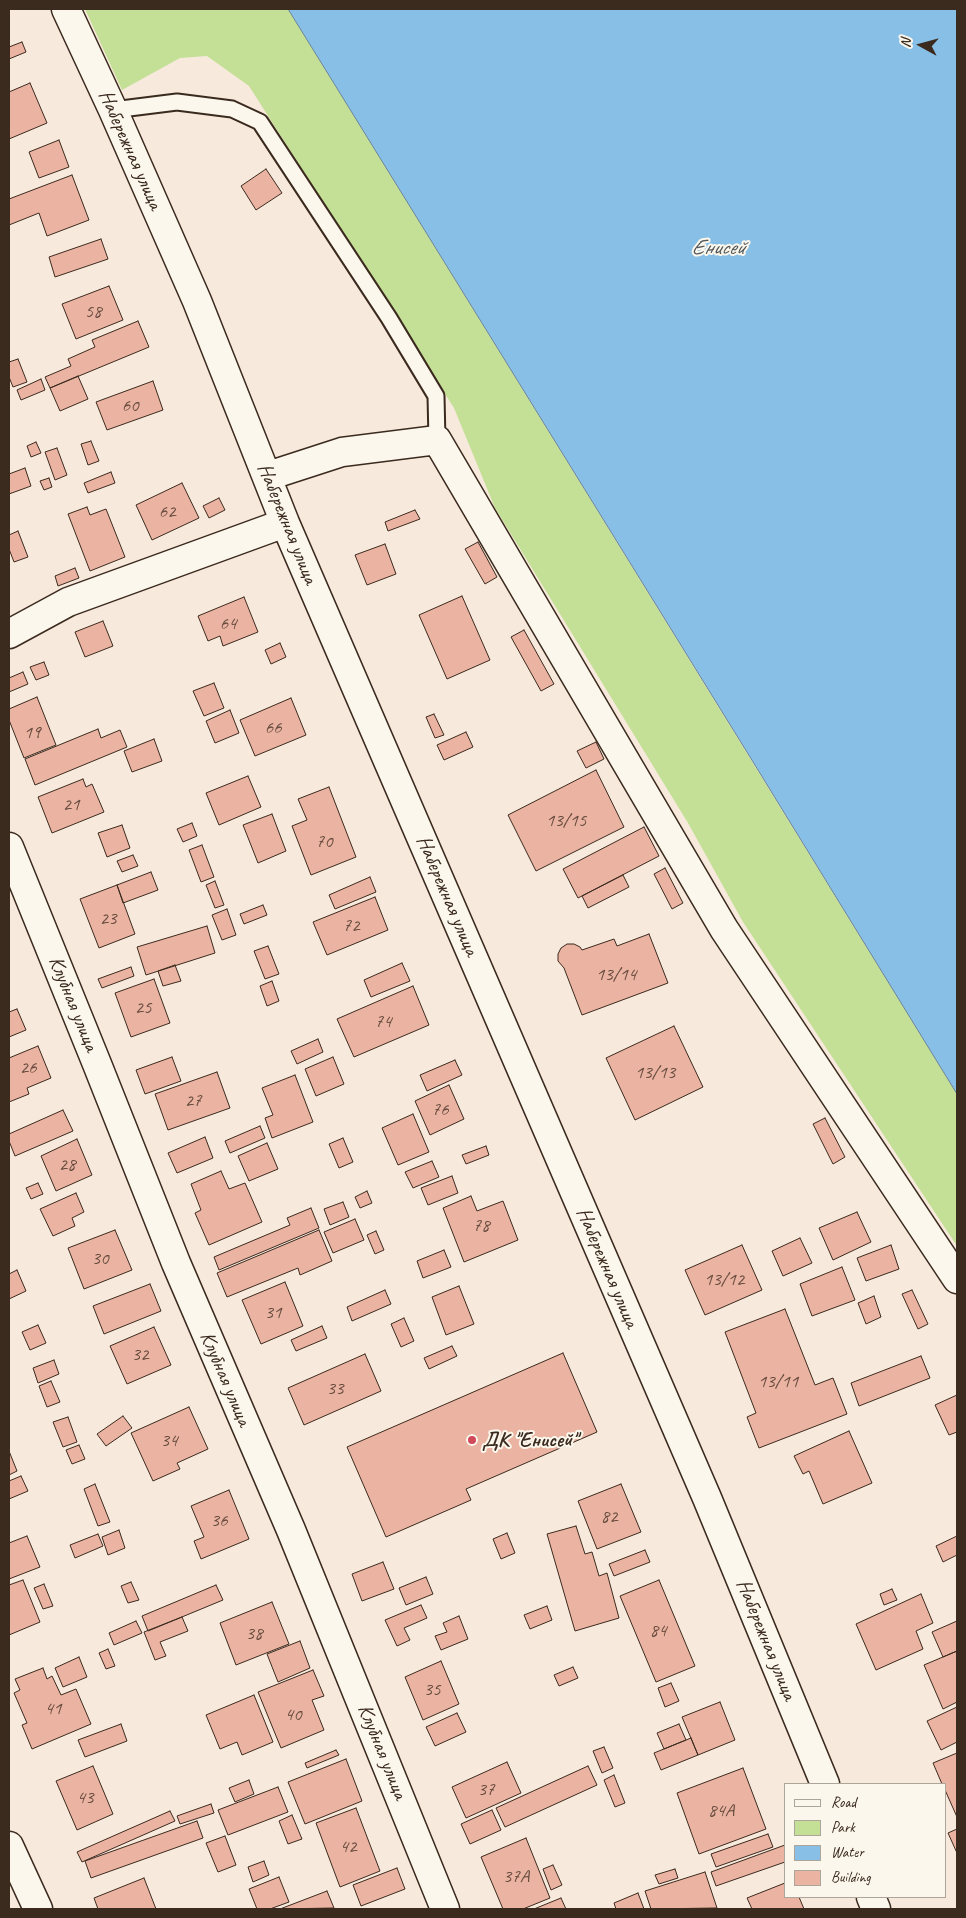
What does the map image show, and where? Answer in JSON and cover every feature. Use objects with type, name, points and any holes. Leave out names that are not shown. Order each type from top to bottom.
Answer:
[{"type":"street","name":"Набережная улица","points":[[66,9],[113,110],[197,301],[268,476],[285,523],[707,1498],[825,1783]]},
{"type":"street","points":[[268,476],[342,452],[437,440],[724,929],[957,1279]]},
{"type":"street","points":[[9,634],[68,602],[285,523]]},
{"type":"street","name":"Клубная улица","points":[[9,847],[176,1263],[291,1530],[445,1909]]},
{"type":"street","points":[[9,1846],[38,1909]]},
{"type":"lane","points":[[113,110],[177,102],[232,110],[260,122],[389,318],[436,396],[437,440]]},
{"type":"green space","points":[[85,9],[288,9],[957,1094],[957,1246],[743,922],[688,823],[495,508],[454,408],[249,86],[207,56],[180,58],[122,90]]},
{"type":"water","name":"Енисей","points":[[288,9],[957,9],[957,1094],[750,757]]},
{"type":"building","points":[[22,42],[26,52],[9,59],[9,47]]},
{"type":"building","points":[[30,83],[47,123],[9,139],[9,92]]},
{"type":"building","points":[[59,140],[69,167],[39,178],[29,152]]},
{"type":"building","points":[[266,169],[282,193],[256,210],[241,186]]},
{"type":"building","points":[[72,175],[89,220],[47,236],[39,213],[9,225],[9,199]]},
{"type":"building","points":[[101,239],[108,259],[55,277],[49,257]]},
{"type":"building","points":[[109,286],[123,320],[76,339],[62,304]]},
{"type":"building","points":[[138,321],[149,347],[50,388],[45,377],[71,366],[68,359],[95,347],[92,340]]},
{"type":"building","points":[[18,359],[27,382],[13,387],[9,377],[9,362]]},
{"type":"building","points":[[78,376],[88,399],[60,411],[50,388]]},
{"type":"building","points":[[41,379],[45,390],[21,400],[17,390]]},
{"type":"building","points":[[153,381],[163,410],[107,430],[96,402]]},
{"type":"building","points":[[91,441],[99,461],[88,465],[81,444]]},
{"type":"building","points":[[36,442],[41,453],[31,457],[27,446]]},
{"type":"building","points":[[57,448],[67,475],[55,480],[45,452]]},
{"type":"building","points":[[25,468],[31,486],[9,494],[9,474]]},
{"type":"building","points":[[111,472],[115,483],[88,493],[84,483]]},
{"type":"building","points":[[49,478],[52,487],[44,490],[40,481]]},
{"type":"building","points":[[182,483],[199,518],[152,540],[136,505]]},
{"type":"building","points":[[219,498],[225,510],[209,518],[203,506]]},
{"type":"building","points":[[87,507],[90,515],[106,509],[125,557],[90,571],[68,514]]},
{"type":"building","points":[[415,510],[420,519],[388,531],[385,522]]},
{"type":"building","points":[[18,531],[28,557],[14,562],[9,549],[9,535]]},
{"type":"building","points":[[478,542],[497,577],[485,584],[465,549]]},
{"type":"building","points":[[385,544],[396,574],[367,585],[355,555]]},
{"type":"building","points":[[75,568],[79,578],[58,586],[55,576]]},
{"type":"building","points":[[462,596],[490,660],[447,679],[419,615]]},
{"type":"building","points":[[244,597],[258,632],[223,646],[220,636],[208,641],[198,616]]},
{"type":"building","points":[[103,621],[113,646],[85,657],[75,632]]},
{"type":"building","points":[[524,630],[554,684],[541,691],[511,637]]},
{"type":"building","points":[[280,643],[286,657],[271,664],[265,650]]},
{"type":"building","points":[[44,662],[49,675],[36,680],[30,667]]},
{"type":"building","points":[[23,672],[28,684],[9,692],[9,678]]},
{"type":"building","points":[[214,683],[224,708],[204,716],[193,691]]},
{"type":"building","points":[[37,697],[56,745],[24,758],[9,720],[9,709]]},
{"type":"building","points":[[291,698],[306,735],[255,756],[240,720]]},
{"type":"building","points":[[230,710],[239,733],[215,743],[206,721]]},
{"type":"building","points":[[434,714],[444,735],[435,738],[426,717]]},
{"type":"building","points":[[98,729],[101,738],[120,730],[127,747],[35,785],[25,759]]},
{"type":"building","points":[[466,732],[473,747],[444,760],[437,745]]},
{"type":"building","points":[[154,739],[162,761],[132,772],[124,751]]},
{"type":"building","points":[[596,742],[604,759],[586,768],[577,751]]},
{"type":"building","points":[[596,770],[624,827],[536,871],[508,815]]},
{"type":"building","points":[[248,776],[261,807],[219,825],[206,793]]},
{"type":"building","points":[[83,779],[86,787],[92,784],[104,812],[52,833],[38,797]]},
{"type":"building","points":[[329,787],[356,857],[311,875],[292,826],[307,820],[298,799]]},
{"type":"building","points":[[272,814],[286,851],[258,863],[243,825]]},
{"type":"building","points":[[192,823],[197,836],[183,842],[177,829]]},
{"type":"building","points":[[122,825],[130,848],[107,857],[98,833]]},
{"type":"building","points":[[644,827],[659,856],[578,898],[563,869]]},
{"type":"building","points":[[202,845],[214,877],[201,882],[189,850]]},
{"type":"building","points":[[133,855],[138,866],[122,872],[117,861]]},
{"type":"building","points":[[665,868],[683,903],[672,909],[654,874]]},
{"type":"building","points":[[151,872],[158,890],[123,903],[117,885]]},
{"type":"building","points":[[623,875],[629,887],[588,908],[582,896]]},
{"type":"building","points":[[370,877],[376,892],[335,909],[329,895]]},
{"type":"building","points":[[215,881],[224,905],[215,908],[206,885]]},
{"type":"building","points":[[117,885],[135,934],[99,948],[80,899]]},
{"type":"building","points":[[375,897],[388,930],[327,955],[313,922]]},
{"type":"building","points":[[263,905],[267,915],[244,924],[240,914]]},
{"type":"building","points":[[227,909],[236,935],[222,940],[212,915]]},
{"type":"building","points":[[207,926],[215,953],[146,975],[137,947]]},
{"type":"building","points":[[649,934],[668,983],[582,1015],[564,968],[558,961],[558,954],[561,948],[567,944],[574,944],[582,950],[614,939],[617,946]]},
{"type":"building","points":[[268,946],[279,974],[265,979],[254,951]]},
{"type":"building","points":[[402,963],[410,981],[371,997],[364,980]]},
{"type":"building","points":[[175,965],[181,981],[163,986],[158,971]]},
{"type":"building","points":[[131,967],[134,976],[102,988],[98,979]]},
{"type":"building","points":[[154,979],[170,1023],[131,1037],[115,993]]},
{"type":"building","points":[[272,981],[279,1001],[267,1006],[260,986]]},
{"type":"building","points":[[413,986],[429,1025],[354,1057],[337,1019]]},
{"type":"building","points":[[17,1009],[26,1030],[9,1037],[9,1012]]},
{"type":"building","points":[[674,1026],[703,1087],[635,1120],[606,1058]]},
{"type":"building","points":[[318,1039],[323,1052],[297,1064],[291,1051]]},
{"type":"building","points":[[38,1046],[51,1078],[27,1088],[29,1094],[9,1102],[9,1058]]},
{"type":"building","points":[[172,1057],[181,1081],[145,1094],[136,1070]]},
{"type":"building","points":[[333,1057],[344,1084],[316,1096],[305,1069]]},
{"type":"building","points":[[455,1060],[462,1075],[427,1091],[420,1075]]},
{"type":"building","points":[[217,1072],[230,1108],[168,1130],[155,1094]]},
{"type":"building","points":[[295,1075],[313,1122],[272,1138],[265,1118],[273,1115],[262,1088]]},
{"type":"building","points":[[449,1085],[464,1119],[430,1135],[415,1101]]},
{"type":"building","points":[[63,1110],[73,1131],[15,1156],[9,1141],[9,1134]]},
{"type":"building","points":[[413,1114],[429,1152],[398,1165],[382,1128]]},
{"type":"building","points":[[825,1118],[845,1157],[833,1164],[813,1124]]},
{"type":"building","points":[[260,1126],[265,1138],[230,1153],[225,1141]]},
{"type":"building","points":[[205,1137],[213,1158],[177,1173],[168,1153]]},
{"type":"building","points":[[343,1138],[353,1162],[339,1168],[329,1144]]},
{"type":"building","points":[[77,1139],[92,1175],[56,1191],[41,1156]]},
{"type":"building","points":[[267,1143],[278,1169],[249,1181],[238,1156]]},
{"type":"building","points":[[486,1146],[489,1155],[466,1164],[462,1155]]},
{"type":"building","points":[[432,1161],[439,1177],[413,1188],[405,1172]]},
{"type":"building","points":[[221,1171],[229,1189],[245,1183],[262,1222],[209,1245],[195,1213],[201,1210],[191,1184]]},
{"type":"building","points":[[452,1176],[458,1193],[428,1205],[421,1188]]},
{"type":"building","points":[[38,1183],[43,1194],[31,1199],[26,1188]]},
{"type":"building","points":[[367,1191],[372,1203],[360,1208],[355,1197]]},
{"type":"building","points":[[76,1193],[84,1212],[72,1218],[75,1226],[53,1236],[40,1209]]},
{"type":"building","points":[[471,1196],[477,1211],[503,1201],[518,1240],[464,1262],[443,1208]]},
{"type":"building","points":[[343,1202],[349,1217],[330,1225],[324,1209]]},
{"type":"building","points":[[311,1208],[319,1228],[219,1270],[214,1257],[290,1225],[287,1218]]},
{"type":"building","points":[[857,1212],[871,1242],[833,1260],[819,1228]]},
{"type":"building","points":[[355,1219],[364,1240],[333,1253],[324,1232]]},
{"type":"building","points":[[115,1230],[132,1270],[84,1289],[68,1248]]},
{"type":"building","points":[[319,1230],[332,1261],[300,1275],[298,1268],[227,1297],[217,1273]]},
{"type":"building","points":[[376,1231],[384,1250],[375,1254],[367,1235]]},
{"type":"building","points":[[800,1238],[812,1263],[783,1276],[772,1251]]},
{"type":"building","points":[[742,1245],[762,1290],[705,1315],[685,1270]]},
{"type":"building","points":[[891,1245],[899,1269],[866,1281],[857,1258]]},
{"type":"building","points":[[444,1250],[451,1267],[423,1278],[417,1261]]},
{"type":"building","points":[[842,1267],[855,1300],[812,1316],[800,1284]]},
{"type":"building","points":[[17,1270],[26,1291],[9,1299],[9,1274]]},
{"type":"building","points":[[285,1282],[303,1326],[261,1344],[242,1300]]},
{"type":"building","points":[[150,1284],[161,1311],[104,1334],[93,1306]]},
{"type":"building","points":[[459,1286],[474,1324],[446,1335],[432,1297]]},
{"type":"building","points":[[385,1290],[391,1304],[352,1321],[347,1307]]},
{"type":"building","points":[[912,1290],[928,1324],[918,1329],[902,1294]]},
{"type":"building","points":[[874,1296],[881,1317],[866,1324],[858,1303]]},
{"type":"building","points":[[785,1309],[815,1385],[833,1378],[847,1414],[759,1448],[747,1417],[756,1413],[725,1332]]},
{"type":"building","points":[[404,1318],[414,1341],[401,1347],[391,1324]]},
{"type":"building","points":[[38,1325],[46,1343],[30,1350],[22,1332]]},
{"type":"building","points":[[322,1326],[327,1338],[296,1351],[291,1340]]},
{"type":"building","points":[[154,1327],[171,1365],[127,1384],[110,1346]]},
{"type":"building","points":[[452,1346],[457,1356],[429,1369],[424,1358]]},
{"type":"building","name":"ДК \"Енисей\"","points":[[563,1353],[597,1432],[466,1489],[471,1500],[386,1537],[347,1447]]},
{"type":"building","points":[[365,1354],[381,1391],[304,1425],[288,1388]]},
{"type":"building","points":[[921,1356],[930,1378],[859,1406],[851,1383]]},
{"type":"building","points":[[54,1360],[59,1374],[38,1383],[33,1368]]},
{"type":"building","points":[[51,1381],[60,1402],[47,1407],[39,1386]]},
{"type":"building","points":[[957,1395],[957,1432],[949,1435],[935,1405]]},
{"type":"building","points":[[189,1407],[208,1449],[177,1463],[180,1469],[153,1481],[131,1433]]},
{"type":"building","points":[[123,1416],[132,1428],[106,1446],[97,1434]]},
{"type":"building","points":[[68,1417],[77,1442],[63,1447],[53,1422]]},
{"type":"building","points":[[849,1431],[872,1483],[823,1504],[809,1471],[803,1474],[794,1456]]},
{"type":"building","points":[[79,1445],[85,1459],[72,1464],[66,1450]]},
{"type":"building","points":[[9,1451],[17,1471],[9,1475]]},
{"type":"building","points":[[21,1476],[28,1491],[9,1499],[9,1481]]},
{"type":"building","points":[[95,1484],[110,1522],[98,1526],[84,1489]]},
{"type":"building","points":[[621,1484],[641,1532],[597,1549],[578,1501]]},
{"type":"building","points":[[229,1490],[249,1539],[201,1559],[194,1541],[204,1537],[191,1506]]},
{"type":"building","points":[[576,1526],[585,1554],[592,1552],[599,1576],[607,1573],[619,1618],[575,1631],[547,1534]]},
{"type":"building","points":[[119,1530],[125,1548],[108,1555],[102,1537]]},
{"type":"building","points":[[507,1533],[515,1553],[501,1559],[493,1539]]},
{"type":"building","points":[[98,1534],[103,1546],[75,1558],[70,1545]]},
{"type":"building","points":[[27,1536],[40,1567],[9,1579],[9,1543]]},
{"type":"building","points":[[957,1536],[957,1555],[943,1562],[936,1546]]},
{"type":"building","points":[[645,1550],[650,1562],[614,1576],[609,1564]]},
{"type":"building","points":[[383,1562],[394,1589],[362,1601],[352,1574]]},
{"type":"building","points":[[426,1577],[433,1594],[406,1605],[399,1588]]},
{"type":"building","points":[[23,1580],[40,1622],[9,1635],[9,1585]]},
{"type":"building","points":[[659,1580],[695,1666],[656,1682],[620,1596]]},
{"type":"building","points":[[131,1582],[139,1600],[128,1603],[121,1586]]},
{"type":"building","points":[[44,1584],[53,1606],[43,1609],[34,1588]]},
{"type":"building","points":[[216,1585],[223,1600],[148,1631],[142,1616]]},
{"type":"building","points":[[892,1589],[897,1600],[884,1605],[880,1594]]},
{"type":"building","points":[[921,1594],[933,1623],[916,1631],[923,1649],[876,1670],[856,1624]]},
{"type":"building","points":[[272,1602],[289,1644],[236,1665],[220,1623]]},
{"type":"building","points":[[421,1605],[427,1618],[404,1628],[410,1640],[397,1646],[385,1620]]},
{"type":"building","points":[[547,1606],[552,1620],[530,1629],[524,1615]]},
{"type":"building","points":[[459,1616],[468,1639],[441,1650],[435,1636],[447,1632],[443,1623]]},
{"type":"building","points":[[182,1617],[188,1631],[160,1642],[166,1656],[155,1660],[144,1632]]},
{"type":"building","points":[[136,1621],[142,1633],[114,1645],[109,1633]]},
{"type":"building","points":[[957,1621],[957,1651],[943,1657],[932,1632]]},
{"type":"building","points":[[300,1641],[310,1668],[278,1682],[267,1654]]},
{"type":"building","points":[[108,1649],[115,1666],[106,1669],[99,1653]]},
{"type":"building","points":[[957,1651],[957,1702],[943,1709],[924,1665]]},
{"type":"building","points":[[79,1657],[87,1677],[63,1687],[55,1668]]},
{"type":"building","points":[[441,1661],[459,1704],[423,1720],[405,1677]]},
{"type":"building","points":[[573,1667],[578,1678],[559,1686],[554,1675]]},
{"type":"building","points":[[43,1668],[47,1679],[52,1676],[61,1695],[76,1689],[91,1724],[32,1749],[22,1725],[27,1723],[14,1693],[20,1690],[15,1679]]},
{"type":"building","points":[[313,1670],[324,1696],[312,1700],[324,1730],[281,1748],[258,1692]]},
{"type":"building","points":[[671,1683],[679,1701],[665,1707],[658,1688]]},
{"type":"building","points":[[254,1695],[273,1742],[242,1755],[237,1742],[220,1749],[206,1715]]},
{"type":"building","points":[[720,1702],[735,1740],[698,1755],[682,1717]]},
{"type":"building","points":[[957,1707],[957,1742],[941,1750],[927,1721]]},
{"type":"building","points":[[457,1713],[466,1732],[435,1746],[426,1727]]},
{"type":"building","points":[[121,1724],[127,1741],[85,1757],[78,1740]]},
{"type":"building","points":[[679,1724],[686,1740],[664,1749],[657,1733]]},
{"type":"building","points":[[691,1738],[698,1755],[661,1770],[654,1753]]},
{"type":"building","points":[[604,1747],[613,1768],[602,1773],[593,1751]]},
{"type":"building","points":[[336,1750],[339,1755],[307,1768],[305,1763]]},
{"type":"building","points":[[957,1753],[957,1817],[946,1792],[946,1783],[942,1783],[933,1763]]},
{"type":"building","points":[[346,1759],[362,1801],[305,1824],[288,1782]]},
{"type":"building","points":[[507,1762],[521,1793],[466,1818],[452,1787]]},
{"type":"building","points":[[93,1766],[113,1814],[77,1830],[56,1781]]},
{"type":"building","points":[[588,1766],[597,1785],[505,1827],[496,1808]]},
{"type":"building","points":[[743,1768],[766,1829],[699,1854],[677,1793]]},
{"type":"building","points":[[614,1775],[625,1803],[615,1807],[604,1780]]},
{"type":"building","points":[[249,1780],[254,1794],[235,1802],[229,1788]]},
{"type":"building","points":[[278,1787],[288,1812],[228,1835],[218,1810]]},
{"type":"building","points":[[211,1804],[214,1813],[180,1824],[177,1816]]},
{"type":"building","points":[[356,1808],[380,1871],[340,1887],[316,1823]]},
{"type":"building","points":[[492,1810],[501,1830],[470,1844],[461,1824]]},
{"type":"building","points":[[170,1811],[175,1821],[82,1862],[77,1852]]},
{"type":"building","points":[[292,1815],[302,1839],[288,1844],[279,1821]]},
{"type":"building","points":[[197,1821],[203,1838],[91,1878],[85,1861]]},
{"type":"building","points":[[957,1829],[957,1853],[948,1833]]},
{"type":"building","points":[[768,1834],[773,1847],[716,1867],[711,1854]]},
{"type":"building","points":[[225,1836],[236,1865],[218,1872],[206,1843]]},
{"type":"building","points":[[526,1838],[550,1898],[523,1909],[503,1909],[481,1857]]},
{"type":"building","points":[[784,1845],[784,1862],[716,1886],[711,1872]]},
{"type":"building","points":[[264,1861],[269,1875],[253,1882],[248,1867]]},
{"type":"building","points":[[553,1865],[562,1885],[551,1890],[543,1869]]},
{"type":"building","points":[[397,1868],[405,1889],[361,1906],[353,1885]]},
{"type":"building","points":[[675,1869],[678,1878],[659,1884],[655,1875]]},
{"type":"building","points":[[705,1872],[717,1908],[651,1909],[645,1891]]},
{"type":"building","points":[[279,1877],[289,1902],[270,1909],[257,1909],[249,1889]]},
{"type":"building","points":[[144,1878],[156,1909],[98,1909],[94,1898]]},
{"type":"building","points":[[784,1883],[784,1898],[799,1898],[804,1909],[752,1909],[747,1898]]},
{"type":"building","points":[[327,1891],[334,1908],[280,1909]]},
{"type":"building","points":[[638,1893],[644,1909],[616,1909],[614,1903]]},
{"type":"building","points":[[561,1898],[566,1909],[534,1909]]},
{"type":"place","name":"ДК \"Енисей\"","points":[[472,1440]]}]
